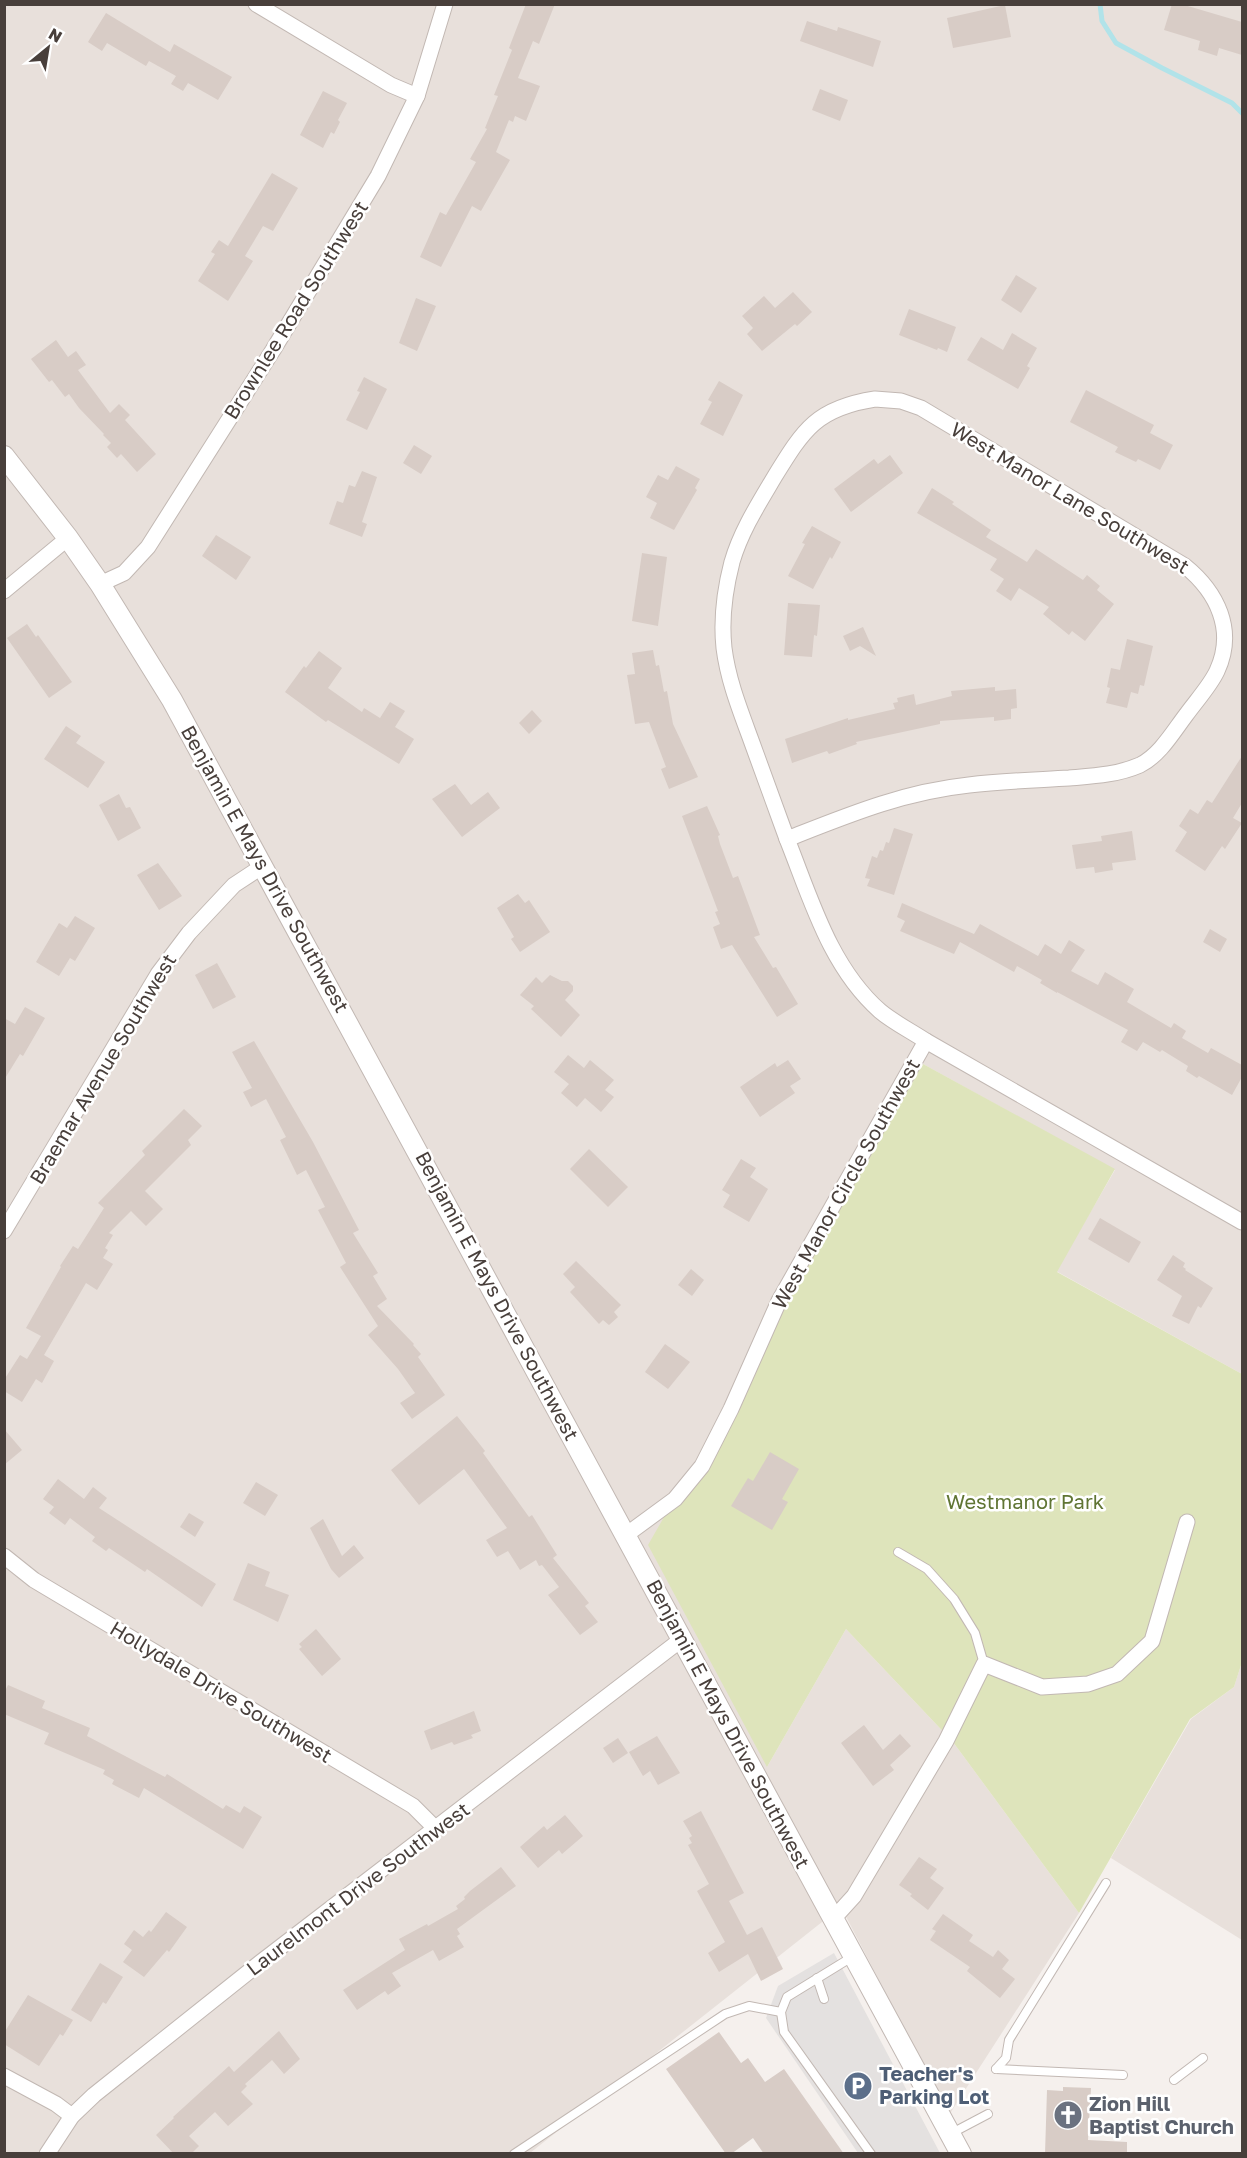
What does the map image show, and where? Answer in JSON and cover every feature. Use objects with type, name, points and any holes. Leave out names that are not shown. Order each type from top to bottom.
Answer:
[{"type":"street","points":[[256,4],[391,85],[417,96]]},
{"type":"street","name":"Brownlee Road Southwest","points":[[100,585],[124,573],[148,547],[273,350],[378,176],[417,96],[445,4]]},
{"type":"street","name":"West Manor Lane Southwest","points":[[787,839],[870,806],[919,792],[970,784],[1109,775],[1141,764],[1165,744],[1217,671],[1223,651],[1224,633],[1221,615],[1214,597],[1201,579],[1185,566],[921,408],[901,401],[875,399],[850,403],[827,413],[809,426],[796,441],[751,516],[733,560],[724,603],[724,647],[731,686],[787,839],[829,943],[847,974],[880,1011],[926,1041]]},
{"type":"street","name":"Benjamin E Mays Drive Southwest","points":[[4,456],[68,538],[172,700],[961,2154]]},
{"type":"street","points":[[4,591],[68,538]]},
{"type":"street","name":"Braemar Avenue Southwest","points":[[4,1231],[158,974],[189,933],[234,885],[263,866]]},
{"type":"street","name":"West Manor Circle Southwest","points":[[626,1535],[675,1499],[702,1466],[731,1409],[779,1301],[926,1041],[1242,1222]]},
{"type":"street","points":[[834,1918],[854,1896],[946,1741],[984,1664],[1042,1687],[1088,1684],[1117,1674],[1152,1641],[1187,1522]]},
{"type":"street","name":"Hollydale Drive Southwest","points":[[4,1556],[34,1580],[413,1806],[436,1829]]},
{"type":"street","name":"Laurelmont Drive Southwest","points":[[47,2154],[72,2116],[94,2095],[261,1962],[682,1639]]},
{"type":"street","points":[[4,2076],[56,2104],[72,2116]]},
{"type":"lane","points":[[898,1552],[927,1569],[954,1599],[975,1633],[984,1664]]},
{"type":"lane","points":[[1106,1883],[1010,2040],[1006,2058],[996,2069],[1123,2075]]},
{"type":"lane","points":[[854,1956],[787,1996],[781,2012],[784,2032],[871,2154]]},
{"type":"lane","points":[[817,1978],[824,1999]]},
{"type":"lane","points":[[514,2154],[725,2014],[749,2006],[781,2012]]},
{"type":"lane","points":[[1174,2080],[1203,2058]]},
{"type":"lane","points":[[951,2134],[988,2114]]},
{"type":"shaded area","points":[[5,5],[1242,5],[1242,1374],[1056,1271],[1115,1170],[914,1059],[767,1767],[846,1629],[953,1742],[1079,1913],[949,2115],[841,1907],[530,2153],[5,2154]]},
{"type":"shaded area","points":[[1242,1662],[1242,1940],[1111,1858],[1191,1719],[1234,1687]]},
{"type":"shaded area","name":"Teacher's Parking Lot","points":[[834,1953],[940,2153],[858,2153],[766,2018],[778,1986]]},
{"type":"green space","name":"Westmanor Park","points":[[914,1059],[1115,1169],[1057,1272],[1242,1374],[1242,1662],[1234,1687],[1190,1719],[1079,1913],[953,1742],[846,1629],[767,1767],[648,1545],[711,1435]]},
{"type":"building","points":[[526,4],[555,4],[539,44],[533,41],[518,78],[540,86],[526,121],[515,116],[513,122],[509,120],[496,152],[510,160],[481,211],[472,206],[441,267],[420,257],[440,212],[446,215],[476,162],[470,159],[487,129],[485,128],[498,96],[494,95],[512,50],[509,48]]},
{"type":"building","points":[[1172,4],[1181,4],[1242,22],[1242,55],[1219,48],[1217,56],[1198,50],[1200,41],[1164,30]]},
{"type":"building","points":[[1005,5],[1011,37],[953,48],[947,18]]},
{"type":"building","points":[[106,13],[170,52],[174,44],[232,77],[218,100],[188,83],[183,91],[171,84],[176,76],[149,61],[146,66],[107,43],[102,51],[88,42]]},
{"type":"building","points":[[807,21],[837,31],[838,27],[881,41],[873,67],[800,41]]},
{"type":"building","points":[[820,89],[848,100],[840,121],[812,110]]},
{"type":"building","points":[[323,91],[347,103],[334,134],[331,132],[323,148],[300,135]]},
{"type":"building","points":[[272,173],[298,188],[273,231],[263,226],[245,256],[253,261],[228,301],[198,281],[215,254],[211,252],[219,240],[228,246]]},
{"type":"building","points":[[1016,275],[1037,288],[1021,313],[1001,300]]},
{"type":"building","points":[[793,292],[812,312],[797,326],[795,324],[762,351],[747,334],[753,328],[742,316],[764,296],[775,308]]},
{"type":"building","points":[[416,298],[436,306],[417,351],[399,343]]},
{"type":"building","points":[[909,309],[956,327],[947,352],[899,335]]},
{"type":"building","points":[[1012,333],[1037,348],[1027,366],[1030,368],[1018,389],[967,360],[981,337],[1003,350]]},
{"type":"building","points":[[56,340],[68,357],[76,351],[86,365],[78,370],[110,413],[119,404],[130,415],[125,420],[156,454],[137,472],[121,454],[117,458],[107,447],[111,443],[104,434],[69,394],[65,397],[52,380],[49,382],[31,359]]},
{"type":"building","points":[[364,377],[387,389],[367,430],[346,420],[360,392],[357,391]]},
{"type":"building","points":[[719,381],[743,395],[723,436],[700,424],[712,402],[708,400]]},
{"type":"building","points":[[1086,390],[1154,425],[1150,433],[1173,445],[1160,470],[1138,459],[1136,462],[1115,452],[1118,447],[1070,422]]},
{"type":"building","points":[[414,445],[432,456],[421,474],[403,463]]},
{"type":"building","points":[[890,455],[903,473],[851,512],[834,489],[874,459],[878,464]]},
{"type":"building","points":[[676,466],[700,479],[695,488],[697,490],[674,530],[650,518],[657,503],[646,497],[658,475],[668,480]]},
{"type":"building","points":[[362,471],[377,477],[362,522],[367,524],[362,537],[329,524],[337,501],[343,503],[349,485],[355,487]]},
{"type":"building","points":[[932,488],[991,530],[986,537],[1027,562],[1036,549],[1083,580],[1087,575],[1100,586],[1097,590],[1114,604],[1085,641],[1072,631],[1069,635],[1043,614],[1049,607],[1019,588],[1011,601],[996,591],[1004,579],[990,570],[997,559],[917,513]]},
{"type":"building","points":[[812,526],[841,542],[813,589],[788,576]]},
{"type":"building","points":[[216,535],[251,557],[236,580],[202,556]]},
{"type":"building","points":[[642,553],[667,557],[658,626],[632,621]]},
{"type":"building","points":[[788,603],[820,605],[812,657],[784,655]]},
{"type":"building","points":[[27,624],[36,637],[38,635],[72,682],[49,698],[7,638]]},
{"type":"building","points":[[863,627],[876,656],[860,646],[850,651],[843,636]]},
{"type":"building","points":[[1127,639],[1153,646],[1144,686],[1140,685],[1138,694],[1131,692],[1127,708],[1106,703],[1110,688],[1107,687],[1111,668],[1120,670]]},
{"type":"building","points":[[653,650],[656,666],[659,665],[664,692],[667,691],[673,724],[698,777],[669,789],[661,769],[666,767],[649,722],[635,724],[627,675],[635,674],[632,653]]},
{"type":"building","points":[[319,651],[342,668],[328,688],[362,712],[364,708],[380,718],[390,702],[405,711],[395,727],[414,739],[399,764],[328,720],[326,722],[285,692],[304,666],[306,668]]},
{"type":"building","points":[[995,687],[995,691],[1016,689],[1017,708],[1011,709],[1011,719],[994,721],[994,717],[940,721],[940,724],[856,742],[857,744],[829,754],[827,751],[792,763],[785,739],[848,718],[848,720],[895,709],[893,703],[898,702],[897,698],[914,694],[916,705],[952,696],[951,691]]},
{"type":"building","points":[[532,710],[542,721],[529,734],[519,723]]},
{"type":"building","points":[[66,726],[81,736],[76,743],[105,762],[88,788],[44,759]]},
{"type":"building","points":[[1242,756],[1242,803],[1233,818],[1242,823],[1225,849],[1222,846],[1205,871],[1175,851],[1187,832],[1179,826],[1190,809],[1198,814],[1207,800],[1212,803]]},
{"type":"building","points":[[455,784],[471,805],[488,792],[500,808],[462,837],[432,799]]},
{"type":"building","points":[[119,794],[126,808],[130,807],[141,828],[118,841],[99,805]]},
{"type":"building","points":[[707,806],[720,835],[718,836],[720,844],[733,878],[738,876],[760,935],[754,937],[773,968],[776,967],[798,1004],[777,1017],[732,945],[721,949],[713,927],[720,924],[715,912],[718,911],[682,816]]},
{"type":"building","points":[[894,828],[913,834],[894,895],[867,886],[870,879],[865,878],[872,856],[877,858],[880,850],[883,851],[886,842],[889,843]]},
{"type":"building","points":[[1132,831],[1136,860],[1112,863],[1113,870],[1095,873],[1094,867],[1076,869],[1072,845],[1102,841],[1101,836]]},
{"type":"building","points":[[158,863],[182,896],[159,910],[137,875]]},
{"type":"building","points":[[518,894],[525,903],[529,900],[550,932],[520,952],[511,939],[514,937],[497,908]]},
{"type":"building","points":[[902,903],[974,934],[980,924],[1038,956],[1045,944],[1061,954],[1069,940],[1085,950],[1071,971],[1098,985],[1105,972],[1134,989],[1127,1002],[1171,1028],[1174,1023],[1186,1031],[1182,1038],[1208,1053],[1211,1048],[1242,1065],[1242,1077],[1232,1095],[1186,1071],[1188,1066],[1162,1050],[1160,1052],[1143,1042],[1137,1051],[1121,1042],[1128,1030],[1057,993],[1040,983],[1042,980],[1017,966],[1014,972],[960,942],[954,954],[900,931],[905,921],[897,917]]},
{"type":"building","points":[[75,916],[95,928],[75,961],[70,958],[59,976],[36,962],[59,923],[67,928]]},
{"type":"building","points":[[1210,929],[1227,939],[1220,952],[1203,942]]},
{"type":"building","points":[[217,963],[236,997],[213,1009],[195,975]]},
{"type":"building","points":[[550,975],[562,981],[568,981],[573,986],[573,991],[565,1000],[580,1015],[561,1037],[531,1009],[534,1006],[520,995],[536,977],[542,983]]},
{"type":"building","points":[[25,1007],[45,1018],[23,1056],[20,1054],[4,1080],[4,1018],[15,1024]]},
{"type":"building","points":[[254,1041],[313,1142],[359,1230],[353,1233],[378,1273],[373,1276],[387,1299],[377,1306],[414,1344],[421,1354],[418,1357],[445,1395],[412,1419],[400,1403],[415,1393],[398,1369],[368,1335],[378,1326],[340,1267],[346,1263],[318,1210],[325,1207],[306,1170],[297,1175],[280,1140],[286,1137],[266,1099],[251,1107],[243,1092],[252,1088],[232,1052]]},
{"type":"building","points":[[568,1055],[584,1068],[590,1060],[614,1080],[605,1090],[614,1097],[601,1112],[585,1098],[577,1107],[561,1093],[569,1084],[554,1072]]},
{"type":"building","points":[[788,1060],[801,1079],[790,1086],[795,1093],[760,1117],[740,1087],[775,1063],[777,1067]]},
{"type":"building","points":[[184,1109],[202,1126],[188,1140],[191,1145],[145,1191],[163,1209],[146,1226],[131,1211],[109,1233],[113,1235],[105,1248],[108,1250],[103,1258],[113,1264],[97,1290],[86,1283],[44,1355],[54,1361],[42,1383],[36,1379],[22,1402],[4,1391],[4,1380],[20,1355],[27,1359],[41,1336],[26,1328],[60,1266],[73,1246],[78,1249],[104,1208],[98,1203],[145,1155],[142,1151]]},
{"type":"building","points":[[589,1149],[628,1187],[608,1207],[570,1169]]},
{"type":"building","points":[[741,1159],[756,1168],[750,1177],[768,1189],[749,1222],[723,1207],[730,1195],[722,1190]]},
{"type":"building","points":[[1100,1218],[1141,1242],[1129,1263],[1088,1239]]},
{"type":"building","points":[[1173,1255],[1185,1263],[1183,1267],[1185,1270],[1213,1288],[1201,1308],[1198,1306],[1189,1324],[1172,1316],[1182,1296],[1157,1280]]},
{"type":"building","points":[[576,1261],[621,1305],[614,1312],[618,1317],[609,1325],[603,1320],[599,1324],[570,1292],[575,1287],[563,1274]]},
{"type":"building","points":[[691,1269],[704,1280],[692,1296],[678,1285]]},
{"type":"building","points":[[665,1344],[690,1362],[668,1389],[645,1372]]},
{"type":"building","points":[[457,1416],[485,1451],[483,1453],[529,1517],[532,1515],[557,1555],[553,1558],[589,1603],[585,1606],[598,1622],[580,1635],[548,1595],[559,1587],[542,1565],[539,1566],[536,1560],[520,1570],[508,1551],[497,1557],[486,1540],[507,1528],[464,1469],[419,1505],[391,1470]]},
{"type":"building","points":[[4,1429],[22,1450],[4,1465]]},
{"type":"building","points":[[770,1452],[799,1469],[782,1499],[788,1502],[772,1530],[731,1506],[748,1478],[753,1481]]},
{"type":"building","points":[[58,1479],[84,1499],[93,1487],[107,1498],[99,1508],[216,1584],[202,1607],[147,1569],[145,1572],[109,1548],[106,1551],[92,1541],[95,1537],[70,1518],[65,1525],[49,1513],[54,1507],[43,1499]]},
{"type":"building","points":[[256,1482],[278,1495],[265,1516],[243,1503]]},
{"type":"building","points":[[189,1513],[204,1522],[195,1537],[180,1527]]},
{"type":"building","points":[[323,1519],[342,1556],[354,1545],[364,1558],[339,1578],[331,1569],[310,1528]]},
{"type":"building","points":[[248,1563],[270,1572],[265,1586],[289,1595],[278,1622],[233,1600]]},
{"type":"building","points":[[316,1629],[341,1659],[322,1676],[299,1649],[302,1647],[299,1644]]},
{"type":"building","points":[[8,1685],[45,1701],[42,1708],[90,1728],[87,1736],[165,1777],[167,1774],[223,1809],[226,1805],[240,1813],[244,1806],[262,1817],[243,1849],[144,1788],[139,1798],[112,1784],[114,1780],[103,1774],[105,1770],[44,1744],[49,1733],[4,1714],[4,1693]]},
{"type":"building","points":[[474,1711],[481,1731],[471,1735],[473,1738],[454,1745],[452,1742],[431,1750],[424,1731]]},
{"type":"building","points":[[864,1725],[883,1750],[900,1734],[911,1746],[890,1765],[894,1770],[873,1786],[841,1743]]},
{"type":"building","points":[[657,1736],[680,1773],[658,1785],[650,1771],[643,1776],[629,1752]]},
{"type":"building","points":[[618,1738],[628,1753],[613,1763],[603,1748]]},
{"type":"building","points":[[701,1811],[744,1893],[729,1901],[747,1935],[762,1927],[783,1969],[761,1981],[748,1954],[719,1972],[708,1953],[725,1942],[697,1891],[709,1884],[688,1845],[692,1843],[689,1838],[692,1836],[683,1821]]},
{"type":"building","points":[[565,1815],[583,1836],[562,1854],[559,1850],[538,1868],[520,1847],[544,1826],[547,1830]]},
{"type":"building","points":[[919,1857],[937,1869],[930,1878],[944,1888],[928,1910],[899,1885]]},
{"type":"building","points":[[501,1867],[516,1886],[457,1929],[460,1934],[457,1936],[464,1947],[439,1961],[433,1950],[392,1973],[401,1986],[388,1995],[385,1991],[357,2010],[343,1990],[405,1950],[399,1939],[458,1909],[456,1906],[465,1899],[464,1897],[470,1891]]},
{"type":"building","points":[[166,1912],[187,1927],[169,1952],[167,1950],[144,1977],[123,1962],[132,1950],[124,1944],[134,1930],[143,1937],[149,1930],[151,1932]]},
{"type":"building","points":[[943,1914],[973,1935],[969,1941],[993,1957],[998,1950],[1009,1960],[1002,1969],[1015,1979],[1000,1998],[967,1971],[970,1967],[930,1940],[936,1931],[932,1929]]},
{"type":"building","points":[[100,1963],[123,1977],[106,2004],[103,2002],[91,2022],[71,2010]]},
{"type":"building","points":[[28,1995],[73,2020],[63,2036],[60,2034],[39,2066],[4,2044],[4,2033]]},
{"type":"building","points":[[279,2031],[300,2059],[284,2074],[272,2060],[245,2084],[247,2086],[241,2092],[253,2104],[228,2126],[215,2112],[189,2136],[199,2146],[191,2154],[174,2154],[156,2135],[229,2066],[234,2072]]},
{"type":"building","points":[[719,2032],[741,2063],[748,2058],[765,2082],[784,2069],[844,2154],[764,2154],[753,2138],[731,2154],[726,2154],[666,2069]]},
{"type":"building","name":"Zion Hill Baptist Church","points":[[1063,2087],[1091,2088],[1088,2140],[1127,2142],[1127,2154],[1045,2154],[1047,2090],[1063,2091]]},
{"type":"waterway","points":[[1100,4],[1102,21],[1116,43],[1232,103],[1242,113]]},
{"type":"place","name":"Teacher's Parking Lot","points":[[858,2086]]},
{"type":"place","name":"Zion Hill Baptist Church","points":[[1068,2115]]}]
